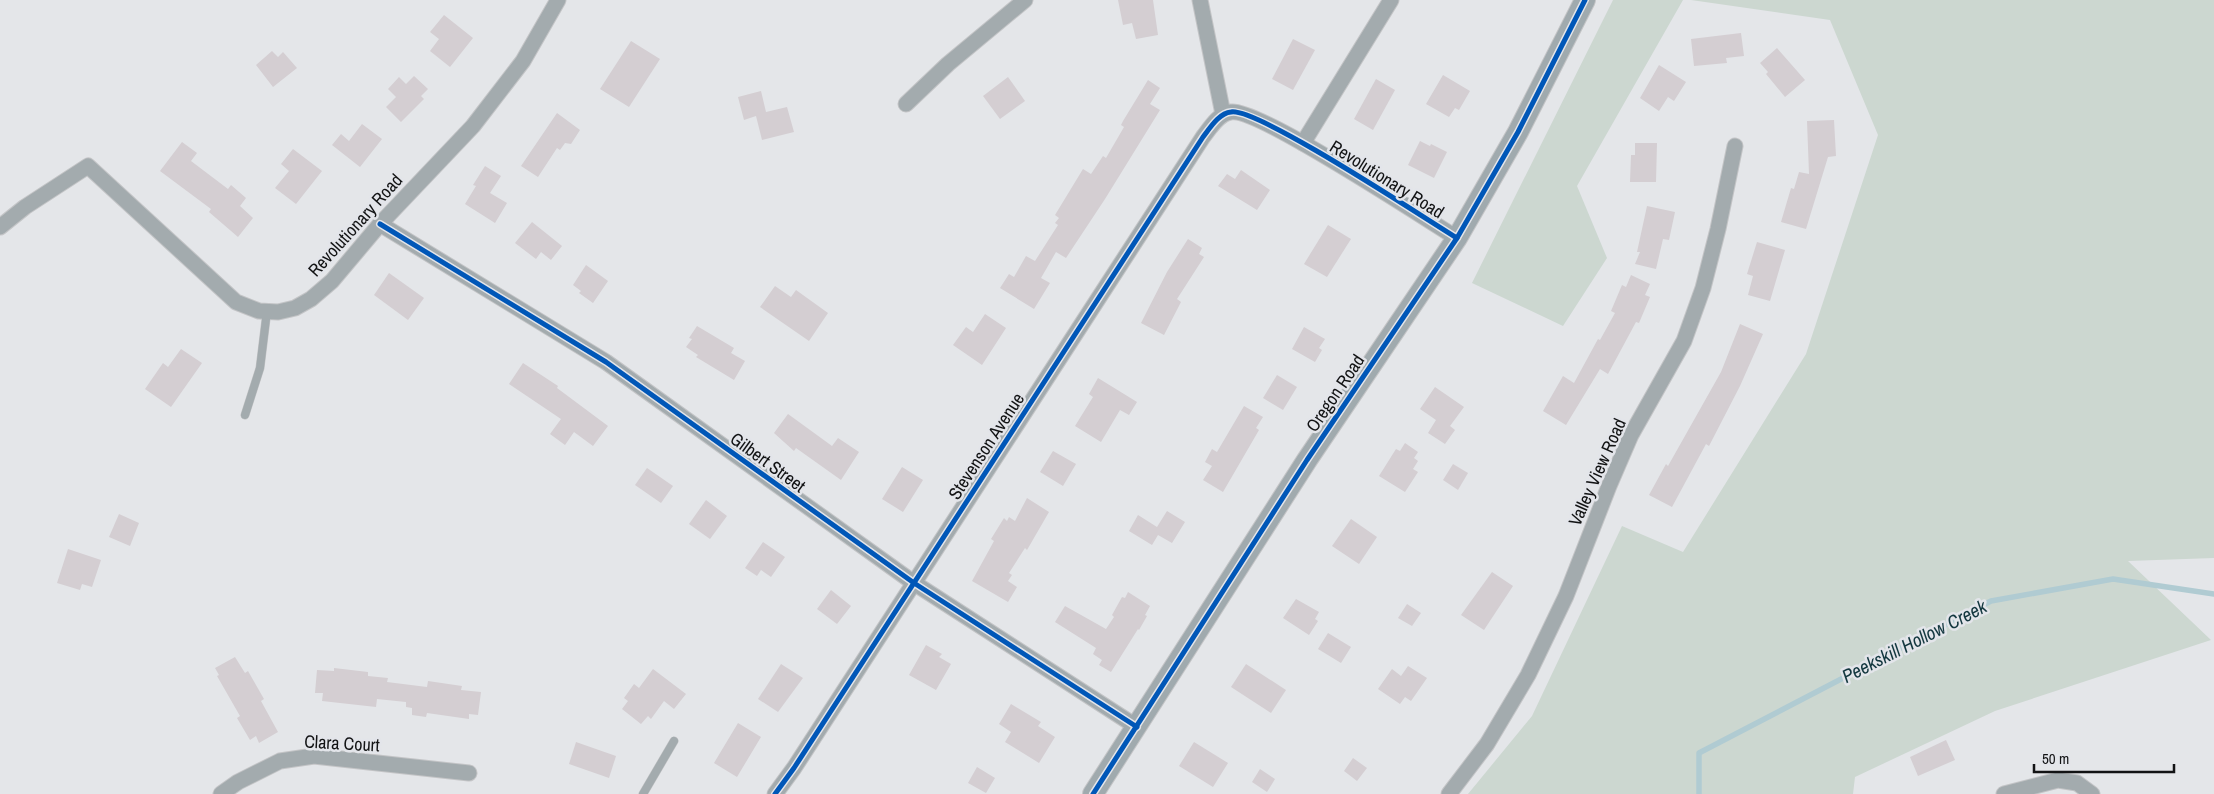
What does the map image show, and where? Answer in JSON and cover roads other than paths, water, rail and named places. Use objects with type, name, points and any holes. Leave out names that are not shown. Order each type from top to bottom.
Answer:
[{"type":"street","name":"Revolutionary Road","points":[[0,227],[25,207],[88,166],[236,302],[259,312],[295,308],[311,299],[332,281],[380,224],[473,126],[523,61],[558,0]]},
{"type":"street","points":[[906,104],[948,64],[1025,0]]},
{"type":"street","points":[[1200,0],[1222,114]]},
{"type":"street","points":[[1303,143],[1390,0]]},
{"type":"street","name":"Oregon Road","points":[[1093,794],[1307,460],[1457,238],[1518,132],[1585,0]]},
{"type":"street","name":"Revolutionary Road","points":[[1222,114],[1232,111],[1246,114],[1303,143],[1457,238]]},
{"type":"street","name":"Stevenson Avenue","points":[[775,794],[794,768],[1203,137],[1222,114]]},
{"type":"street","name":"Valley View Road","points":[[1449,794],[1486,744],[1528,675],[1566,596],[1609,486],[1632,435],[1684,341],[1703,288],[1718,229],[1735,146]]},
{"type":"street","name":"Gilbert Street","points":[[380,224],[606,362],[914,583],[1137,727]]},
{"type":"street","name":"Clara Court","points":[[221,794],[238,782],[280,761],[314,756],[469,773]]},
{"type":"street","points":[[2004,794],[2058,780],[2077,783],[2092,794]]},
{"type":"lane","points":[[245,415],[260,368],[267,312]]},
{"type":"lane","points":[[643,794],[674,742]]},
{"type":"waterway","name":"Peekskill Hollow Creek","points":[[1699,794],[1699,753],[1991,601],[2113,579],[2214,594]]}]
